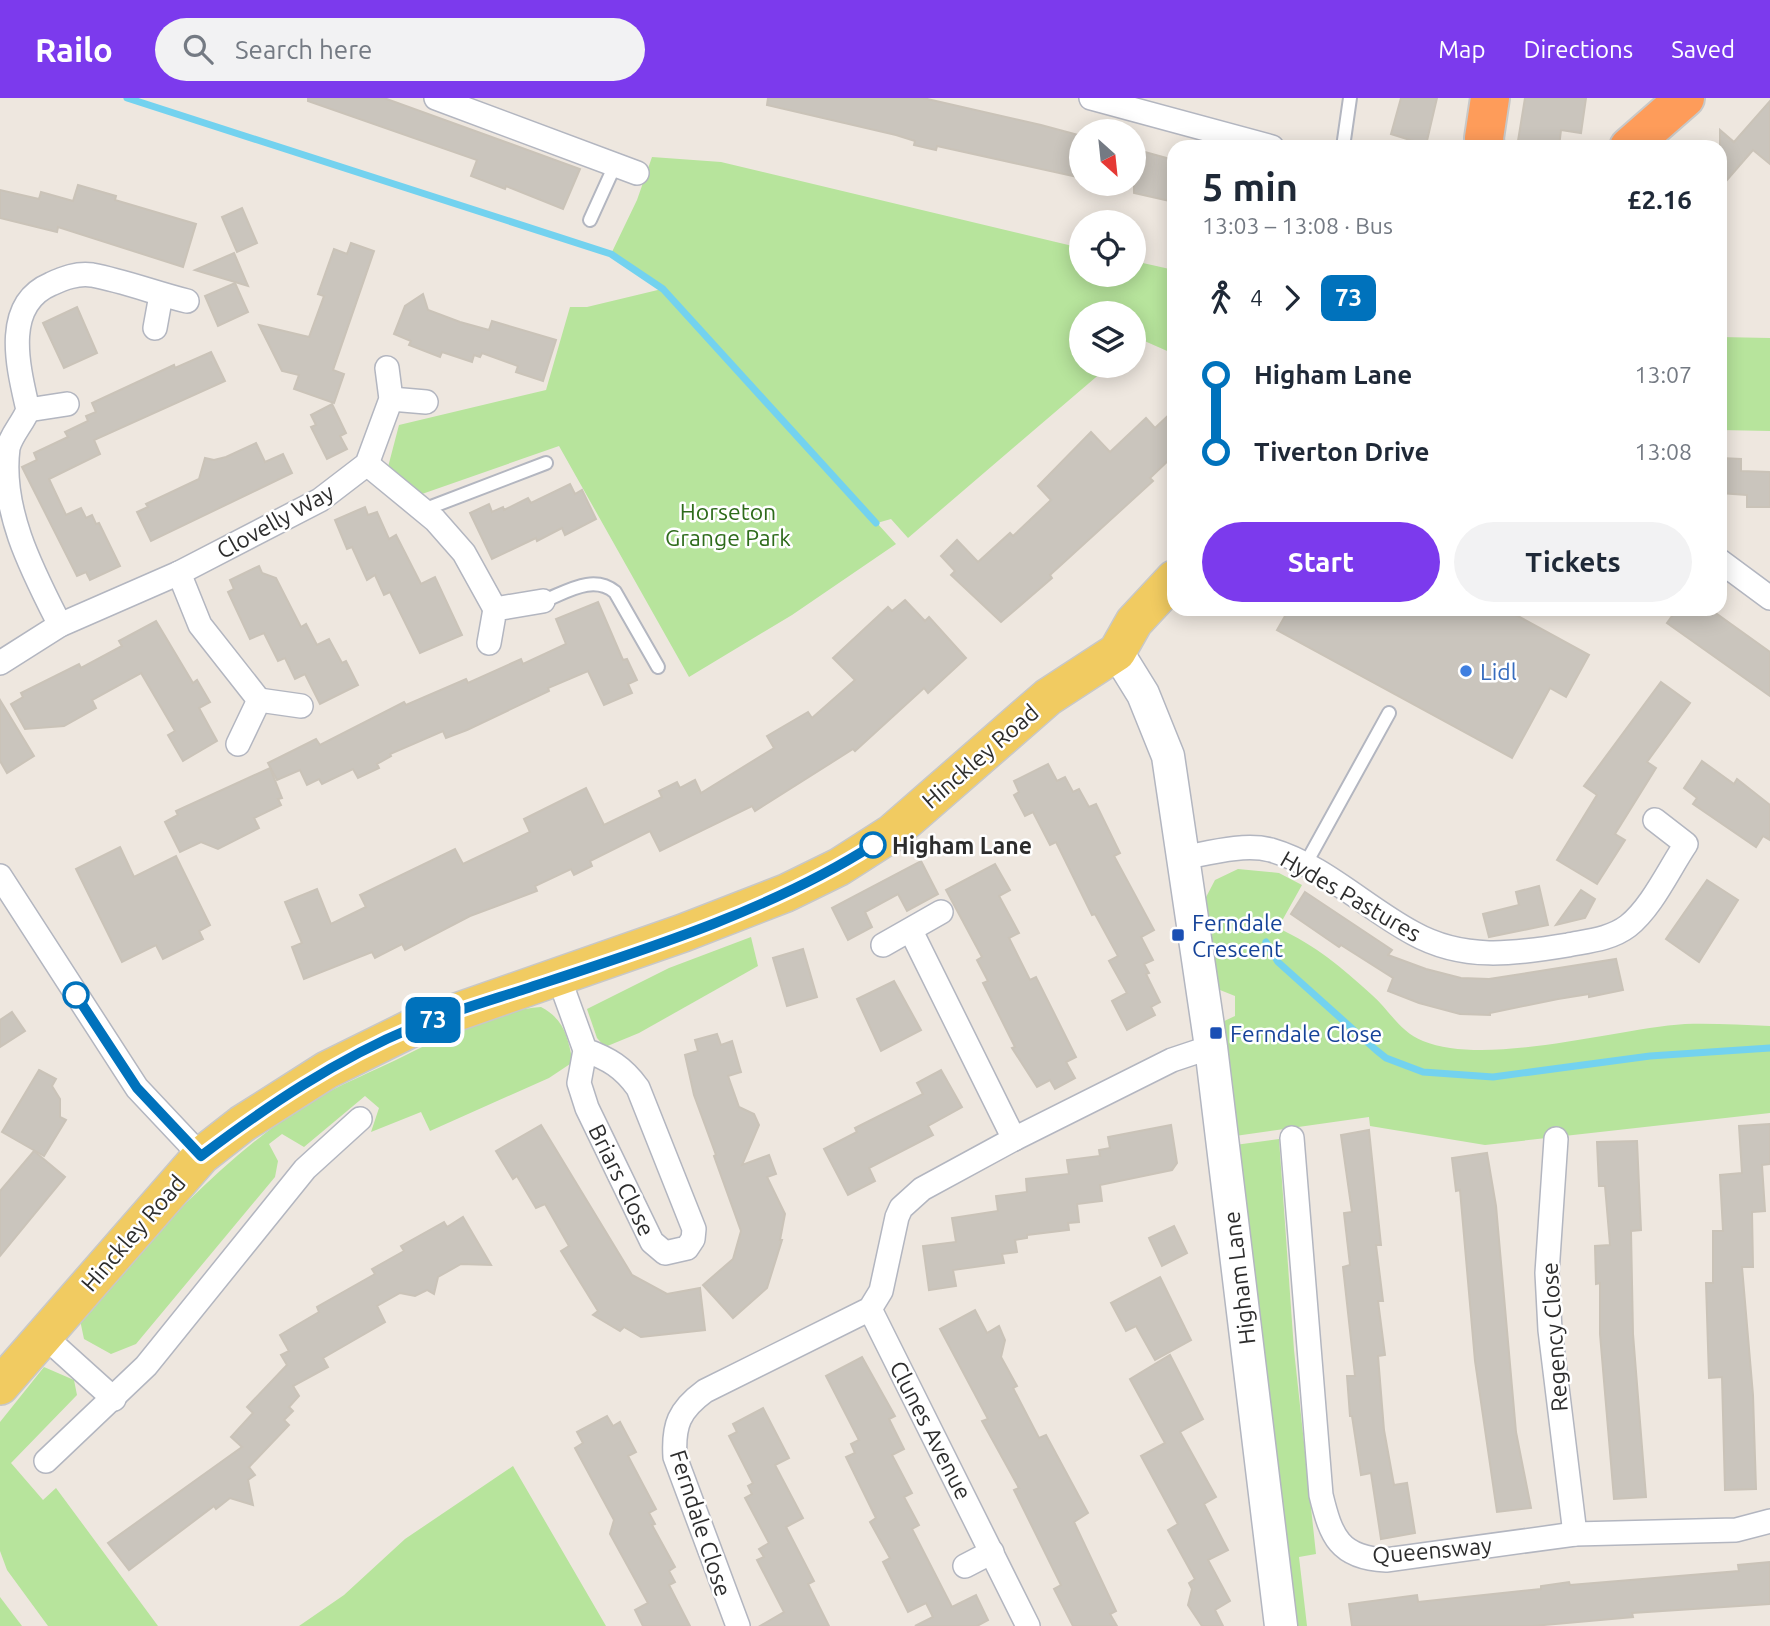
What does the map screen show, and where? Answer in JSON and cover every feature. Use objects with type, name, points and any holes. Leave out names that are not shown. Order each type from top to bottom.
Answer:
[{"type":"highway","points":[[1484,140],[1490,98]]},
{"type":"highway","points":[[1637,140],[1685,98]]},
{"type":"main road","name":"Hinckley Road","points":[[0,1386],[201,1156],[297,1088],[402,1033],[559,978],[786,893],[839,867],[892,833],[1048,696],[1117,652],[1134,622],[1167,587]]},
{"type":"street","points":[[436,98],[637,173]]},
{"type":"street","points":[[1091,98],[1246,140]]},
{"type":"street","points":[[60,625],[15,531],[6,490],[8,445],[28,410],[17,354],[18,325],[32,297],[42,287],[78,274],[187,300]]},
{"type":"street","points":[[155,328],[162,295]]},
{"type":"street","points":[[387,368],[391,400],[367,464],[423,510],[464,553],[495,609],[489,643]]},
{"type":"street","points":[[391,400],[426,402]]},
{"type":"street","points":[[28,410],[67,404]]},
{"type":"street","name":"Clovelly Way","points":[[0,663],[60,625],[179,573],[320,500],[367,464]]},
{"type":"street","points":[[1727,566],[1770,598]]},
{"type":"street","points":[[179,573],[200,625],[259,700],[301,706]]},
{"type":"street","points":[[495,609],[543,601]]},
{"type":"street","name":"Higham Lane","points":[[1117,652],[1143,694],[1168,756],[1211,1047],[1281,1626]]},
{"type":"street","points":[[238,744],[259,700]]},
{"type":"street","name":"Hydes Pastures","points":[[1182,858],[1244,849],[1268,849],[1305,865],[1414,934],[1447,947],[1481,954],[1518,954],[1613,935],[1637,917],[1686,844],[1655,820]]},
{"type":"street","points":[[0,876],[137,1088],[201,1156]]},
{"type":"street","points":[[883,945],[941,912]]},
{"type":"street","points":[[911,931],[1014,1139]]},
{"type":"street","name":"Briars Close","points":[[559,978],[585,1051],[579,1083],[587,1108],[652,1242],[665,1253],[687,1248],[693,1239],[694,1229],[638,1088],[626,1071],[610,1059],[585,1051]]},
{"type":"street","points":[[870,1309],[881,1291],[901,1208],[922,1189],[1014,1139],[1172,1060],[1211,1047]]},
{"type":"street","points":[[46,1461],[146,1366],[305,1169],[359,1119]]},
{"type":"street","name":"Queensway","points":[[1292,1138],[1321,1494],[1330,1530],[1340,1544],[1366,1559],[1386,1560],[1575,1534],[1736,1530],[1770,1521]]},
{"type":"street","name":"Regency Close","points":[[1556,1139],[1547,1284],[1552,1354],[1575,1534]]},
{"type":"street","name":"Clunes Avenue","points":[[870,1309],[1028,1626]]},
{"type":"street","name":"Ferndale Close","points":[[738,1626],[675,1457],[674,1436],[678,1417],[689,1402],[705,1391],[870,1309]]},
{"type":"street","points":[[43,1335],[114,1399]]},
{"type":"street","points":[[965,1566],[992,1552]]},
{"type":"lane","points":[[1344,140],[1350,98]]},
{"type":"lane","points":[[590,220],[615,164]]},
{"type":"lane","points":[[423,510],[546,463]]},
{"type":"lane","points":[[543,601],[593,583],[605,584],[615,592],[658,667]]},
{"type":"lane","points":[[1305,865],[1389,713]]},
{"type":"green space","name":"Horseton Grange Park","points":[[652,157],[721,162],[1069,245],[1069,287],[1146,287],[1146,264],[1167,268],[1167,351],[1146,342],[1146,301],[1069,301],[1069,378],[1095,378],[908,538],[891,519],[877,523],[896,544],[792,615],[689,677],[559,446],[422,494],[388,467],[399,425],[546,390],[570,307],[587,307],[662,289],[611,254],[637,200]]},
{"type":"green space","points":[[1727,337],[1770,338],[1770,431],[1727,430]]},
{"type":"green space","points":[[1238,869],[1279,873],[1302,885],[1278,928],[1305,942],[1339,966],[1372,995],[1402,1027],[1423,1041],[1450,1048],[1481,1050],[1551,1044],[1685,1024],[1770,1026],[1770,1113],[1485,1145],[1370,1126],[1369,1117],[1235,1136],[1220,1023],[1235,1016],[1235,996],[1215,988],[1204,901],[1215,880]]},
{"type":"green space","points":[[751,937],[758,966],[639,1033],[605,1047],[597,1038],[587,1009],[669,968]]},
{"type":"green space","points":[[541,1007],[560,1023],[567,1037],[573,1062],[549,1078],[430,1131],[421,1112],[371,1132],[379,1108],[365,1096],[304,1147],[282,1134],[269,1144],[278,1161],[275,1177],[136,1344],[111,1354],[84,1339],[80,1320],[132,1261],[214,1177],[274,1126],[331,1091],[455,1032],[489,1018]]},
{"type":"green space","points":[[1279,1139],[1294,1350],[1316,1554],[1299,1557],[1307,1626],[1296,1626],[1235,1145]]},
{"type":"green space","points":[[44,1367],[74,1380],[77,1395],[11,1463],[43,1500],[56,1488],[158,1626],[48,1626],[7,1570],[0,1551],[0,1422]]},
{"type":"green space","points":[[513,1466],[606,1626],[299,1626],[344,1595],[405,1539]]},
{"type":"green space","points":[[0,1597],[22,1626],[0,1626]]},
{"type":"building","points":[[308,98],[384,98],[580,169],[563,209],[506,186],[505,189],[471,176],[477,160],[308,101]]},
{"type":"building","points":[[768,98],[923,98],[1041,125],[1069,133],[1069,175],[937,146],[936,150],[914,145],[915,141],[896,135],[767,105]]},
{"type":"building","points":[[1401,98],[1437,98],[1427,140],[1410,140],[1391,134]]},
{"type":"building","points":[[1525,98],[1586,98],[1581,133],[1561,130],[1560,140],[1518,140]]},
{"type":"building","points":[[1770,101],[1770,164],[1753,150],[1727,180],[1727,140],[1720,140],[1720,130],[1734,142]]},
{"type":"building","points":[[1146,152],[1167,158],[1167,200],[1146,196]]},
{"type":"building","points":[[78,185],[116,196],[115,200],[196,224],[183,267],[58,227],[57,232],[0,218],[0,190],[39,199],[41,192],[73,201]]},
{"type":"building","points":[[242,208],[257,243],[237,252],[222,217]]},
{"type":"building","points":[[351,243],[374,251],[333,370],[344,374],[334,403],[294,389],[299,375],[282,371],[259,325],[309,337],[324,296],[318,294],[334,249],[347,254]]},
{"type":"building","points":[[234,253],[248,286],[195,270]]},
{"type":"building","points":[[235,283],[248,312],[218,326],[205,296]]},
{"type":"building","points":[[423,294],[428,310],[460,322],[489,330],[492,321],[556,340],[543,381],[516,372],[518,366],[482,353],[480,357],[474,355],[472,362],[442,352],[440,357],[409,345],[411,341],[394,334],[405,306]]},
{"type":"building","points":[[77,307],[97,353],[64,368],[43,323]]},
{"type":"building","points":[[211,352],[225,381],[94,440],[100,454],[49,479],[66,515],[81,508],[86,518],[92,515],[96,524],[99,523],[120,566],[90,580],[86,572],[77,576],[22,467],[37,460],[34,453],[68,437],[65,432],[88,421],[86,416],[96,412],[92,403],[174,365],[175,368]]},
{"type":"building","points":[[332,404],[346,433],[340,436],[347,449],[327,459],[311,427],[316,425],[311,415]]},
{"type":"building","points":[[1167,417],[1167,462],[1150,478],[1153,481],[1050,575],[1052,578],[1001,622],[951,575],[955,571],[941,556],[957,540],[978,562],[1010,533],[1013,536],[1051,500],[1038,486],[1091,432],[1110,452],[1146,418],[1155,428]]},
{"type":"building","points":[[256,443],[265,462],[283,454],[292,473],[151,541],[137,512],[148,507],[146,504],[199,479],[205,458],[214,460],[226,457]]},
{"type":"building","points":[[1727,458],[1741,459],[1741,471],[1770,472],[1770,507],[1747,507],[1747,495],[1727,494]]},
{"type":"building","points":[[570,484],[575,494],[582,490],[596,519],[565,535],[562,528],[537,541],[536,538],[492,559],[470,513],[489,504],[492,512],[503,507],[504,510],[528,498],[531,503]]},
{"type":"building","points":[[365,507],[368,515],[377,512],[389,539],[396,535],[421,584],[435,577],[462,635],[420,653],[390,592],[384,595],[375,575],[367,580],[352,547],[347,549],[335,520]]},
{"type":"building","points":[[259,566],[262,573],[276,578],[301,627],[306,624],[317,645],[329,639],[342,663],[346,661],[358,685],[320,704],[305,674],[295,679],[285,658],[278,661],[264,633],[250,639],[228,592],[234,589],[230,580]]},
{"type":"building","points":[[905,600],[925,621],[929,617],[966,658],[928,693],[924,688],[855,751],[853,749],[755,811],[752,806],[660,851],[650,831],[590,861],[592,866],[574,875],[571,869],[535,886],[537,891],[470,916],[405,950],[402,944],[375,958],[372,952],[304,979],[292,947],[302,943],[285,902],[317,889],[331,924],[366,907],[360,895],[455,849],[463,864],[530,832],[524,819],[586,788],[604,825],[662,797],[659,791],[677,782],[680,788],[695,780],[701,793],[774,748],[767,736],[808,712],[812,718],[855,680],[833,658],[888,607],[892,611]]},
{"type":"building","points":[[598,602],[623,660],[627,659],[637,680],[628,684],[632,693],[604,705],[588,671],[548,688],[549,691],[467,730],[446,738],[443,731],[390,754],[391,756],[377,764],[379,768],[358,778],[353,769],[322,784],[319,779],[307,785],[300,770],[277,780],[268,763],[316,739],[320,745],[404,702],[406,705],[466,679],[468,683],[521,659],[523,664],[566,644],[556,619]]},
{"type":"building","name":"Lidl","points":[[1285,616],[1518,616],[1589,655],[1566,697],[1550,688],[1512,758],[1277,630]]},
{"type":"building","points":[[1672,616],[1720,616],[1770,652],[1770,696],[1667,623]]},
{"type":"building","points":[[156,621],[193,683],[197,680],[210,702],[199,708],[217,741],[183,761],[168,735],[175,731],[141,673],[92,700],[96,708],[64,726],[25,729],[11,704],[23,697],[21,693],[79,664],[81,668],[122,646],[119,641]]},
{"type":"building","points":[[1661,682],[1690,703],[1647,762],[1656,768],[1615,834],[1625,840],[1597,884],[1557,860],[1597,795],[1584,786]]},
{"type":"building","points":[[0,700],[34,756],[7,773],[0,761]]},
{"type":"building","points":[[1702,761],[1734,784],[1737,779],[1770,805],[1770,840],[1763,836],[1756,847],[1693,804],[1697,798],[1684,788]]},
{"type":"building","points":[[1048,764],[1057,781],[1065,777],[1073,792],[1079,789],[1089,807],[1096,804],[1120,853],[1114,856],[1154,930],[1141,937],[1153,960],[1144,964],[1149,973],[1146,974],[1160,1002],[1151,1007],[1155,1015],[1127,1030],[1112,1001],[1127,993],[1109,961],[1118,956],[1095,914],[1092,915],[1056,842],[1050,845],[1033,812],[1025,816],[1014,795],[1019,792],[1014,781]]},
{"type":"building","points":[[270,768],[282,798],[278,799],[281,805],[254,818],[259,828],[218,849],[201,842],[180,852],[165,822],[178,815],[176,811]]},
{"type":"building","points":[[120,847],[134,877],[176,856],[210,925],[199,931],[203,939],[163,959],[156,945],[122,962],[76,869]]},
{"type":"building","points":[[921,861],[938,894],[907,911],[898,894],[865,912],[872,927],[848,940],[832,908]]},
{"type":"building","points":[[995,864],[1010,890],[999,896],[1019,933],[1009,938],[1030,980],[1036,977],[1076,1057],[1066,1062],[1075,1078],[1055,1089],[1050,1080],[1037,1087],[1012,1048],[1015,1047],[983,983],[988,981],[977,960],[982,957],[946,890]]},
{"type":"building","points":[[1707,880],[1738,900],[1699,962],[1666,939]]},
{"type":"building","points":[[1539,886],[1548,925],[1489,937],[1483,914],[1519,905],[1516,892]]},
{"type":"building","points":[[1581,890],[1595,899],[1585,918],[1556,925]]},
{"type":"building","points":[[1305,892],[1392,950],[1388,955],[1426,969],[1461,978],[1489,979],[1616,959],[1623,990],[1589,997],[1589,994],[1558,999],[1490,1015],[1460,1014],[1419,1003],[1388,991],[1393,978],[1341,945],[1339,947],[1291,914]]},
{"type":"building","points":[[803,949],[817,997],[787,1006],[773,958]]},
{"type":"building","points":[[894,981],[921,1030],[881,1051],[857,999]]},
{"type":"building","points":[[12,1012],[25,1031],[0,1047],[0,1020]]},
{"type":"building","points":[[717,1034],[721,1045],[732,1041],[741,1072],[728,1076],[739,1107],[754,1114],[759,1125],[742,1165],[769,1155],[776,1174],[767,1177],[785,1214],[782,1240],[767,1288],[733,1318],[703,1285],[733,1259],[741,1231],[694,1095],[685,1055],[698,1051],[695,1040]]},
{"type":"building","points":[[39,1070],[56,1079],[52,1086],[60,1099],[60,1117],[66,1120],[44,1156],[2,1132]]},
{"type":"building","points":[[941,1070],[962,1107],[928,1126],[933,1135],[869,1168],[875,1181],[848,1195],[824,1149],[857,1132],[855,1128],[923,1094],[917,1083]]},
{"type":"building","points":[[1770,1124],[1770,1164],[1762,1165],[1765,1211],[1752,1212],[1753,1267],[1742,1267],[1753,1395],[1756,1489],[1725,1490],[1722,1377],[1709,1378],[1706,1283],[1713,1283],[1713,1231],[1723,1231],[1720,1175],[1742,1173],[1739,1126]]},
{"type":"building","points":[[541,1125],[632,1275],[667,1294],[700,1288],[705,1330],[641,1337],[624,1327],[620,1331],[593,1315],[598,1311],[561,1251],[569,1246],[545,1204],[536,1208],[517,1176],[513,1179],[496,1151]]},
{"type":"building","points":[[1171,1125],[1177,1163],[1172,1170],[1100,1185],[1102,1201],[1077,1204],[1079,1222],[1068,1223],[1069,1230],[1027,1235],[1027,1238],[1015,1240],[1017,1252],[1002,1254],[1004,1263],[953,1270],[956,1286],[929,1290],[923,1246],[956,1242],[952,1218],[998,1211],[996,1196],[1027,1192],[1026,1179],[1069,1174],[1067,1160],[1100,1156],[1099,1150],[1110,1148],[1108,1137]]},
{"type":"building","points":[[1369,1130],[1381,1245],[1376,1245],[1383,1301],[1378,1301],[1385,1355],[1378,1356],[1384,1430],[1394,1485],[1407,1483],[1415,1533],[1381,1539],[1371,1473],[1361,1475],[1350,1416],[1347,1376],[1355,1376],[1343,1267],[1350,1265],[1344,1213],[1352,1212],[1341,1135]]},
{"type":"building","points":[[1637,1141],[1641,1230],[1631,1231],[1633,1334],[1646,1497],[1614,1499],[1600,1334],[1600,1283],[1596,1284],[1595,1246],[1610,1245],[1605,1186],[1599,1186],[1597,1142]]},
{"type":"building","points":[[34,1151],[65,1177],[0,1256],[0,1191]]},
{"type":"building","points":[[1487,1153],[1496,1206],[1516,1432],[1531,1508],[1497,1512],[1475,1361],[1460,1190],[1456,1191],[1452,1158]]},
{"type":"building","points":[[463,1217],[491,1265],[461,1264],[438,1277],[434,1294],[427,1290],[415,1296],[400,1293],[377,1306],[385,1322],[323,1358],[328,1367],[293,1386],[299,1396],[289,1407],[293,1411],[284,1420],[289,1425],[249,1467],[255,1475],[248,1480],[253,1505],[230,1498],[216,1509],[214,1506],[129,1570],[108,1543],[242,1447],[231,1437],[253,1413],[247,1407],[287,1365],[281,1355],[289,1351],[280,1335],[319,1312],[317,1307],[375,1274],[372,1269],[404,1251],[401,1246],[444,1222],[447,1227]]},
{"type":"building","points":[[1174,1226],[1187,1253],[1162,1266],[1149,1238]]},
{"type":"building","points":[[1160,1277],[1191,1340],[1155,1360],[1136,1326],[1126,1331],[1111,1303]]},
{"type":"building","points":[[975,1310],[987,1333],[999,1326],[1005,1340],[1001,1357],[1017,1386],[1013,1388],[1039,1438],[1046,1435],[1088,1513],[1074,1522],[1116,1611],[1110,1614],[1117,1626],[1073,1626],[1054,1589],[1061,1585],[1014,1490],[1019,1488],[982,1421],[988,1419],[940,1329]]},
{"type":"building","points":[[1170,1355],[1203,1419],[1180,1432],[1216,1497],[1204,1504],[1228,1550],[1208,1560],[1230,1601],[1215,1610],[1223,1626],[1202,1626],[1188,1605],[1192,1589],[1189,1583],[1195,1579],[1168,1530],[1178,1524],[1141,1456],[1165,1443],[1130,1379]]},
{"type":"building","points":[[862,1357],[895,1416],[889,1419],[904,1449],[892,1455],[912,1493],[904,1497],[919,1525],[912,1529],[952,1607],[976,1595],[988,1620],[977,1626],[915,1626],[933,1617],[926,1603],[908,1612],[883,1562],[890,1558],[870,1522],[876,1518],[846,1457],[855,1453],[851,1444],[859,1440],[826,1376]]},
{"type":"building","points":[[763,1408],[789,1458],[775,1465],[803,1518],[786,1527],[814,1581],[808,1584],[829,1626],[760,1626],[784,1612],[757,1560],[764,1557],[759,1549],[769,1543],[745,1498],[752,1494],[748,1486],[753,1483],[729,1436],[737,1432],[733,1424]]},
{"type":"building","points":[[607,1416],[613,1426],[620,1422],[636,1452],[628,1456],[656,1509],[649,1513],[655,1524],[652,1525],[675,1567],[669,1571],[675,1582],[669,1585],[690,1626],[643,1626],[635,1610],[648,1603],[610,1534],[614,1520],[575,1448],[583,1443],[577,1432]]},
{"type":"building","points":[[1770,1562],[1770,1604],[1632,1613],[1633,1617],[1533,1626],[1352,1626],[1349,1604],[1417,1595],[1418,1602],[1541,1589],[1541,1586],[1569,1582],[1570,1585],[1739,1571],[1738,1565]]},
{"type":"waterway","points":[[127,98],[611,254],[663,289],[876,523]]},
{"type":"waterway","points":[[1266,942],[1278,962],[1376,1050],[1386,1058],[1423,1072],[1493,1077],[1650,1056],[1770,1048]]},
{"type":"bus line","name":"73","points":[[76,995],[137,1088],[201,1156],[242,1124],[297,1088],[414,1027],[659,942],[786,893],[839,867],[873,845]]},
{"type":"place","name":"Lidl","points":[[1466,671]]},
{"type":"place","name":"Higham Lane","points":[[873,845]]},
{"type":"place","name":"Ferndale Crescent","points":[[1178,935]]},
{"type":"place","name":"Ferndale Close","points":[[1216,1033]]}]
